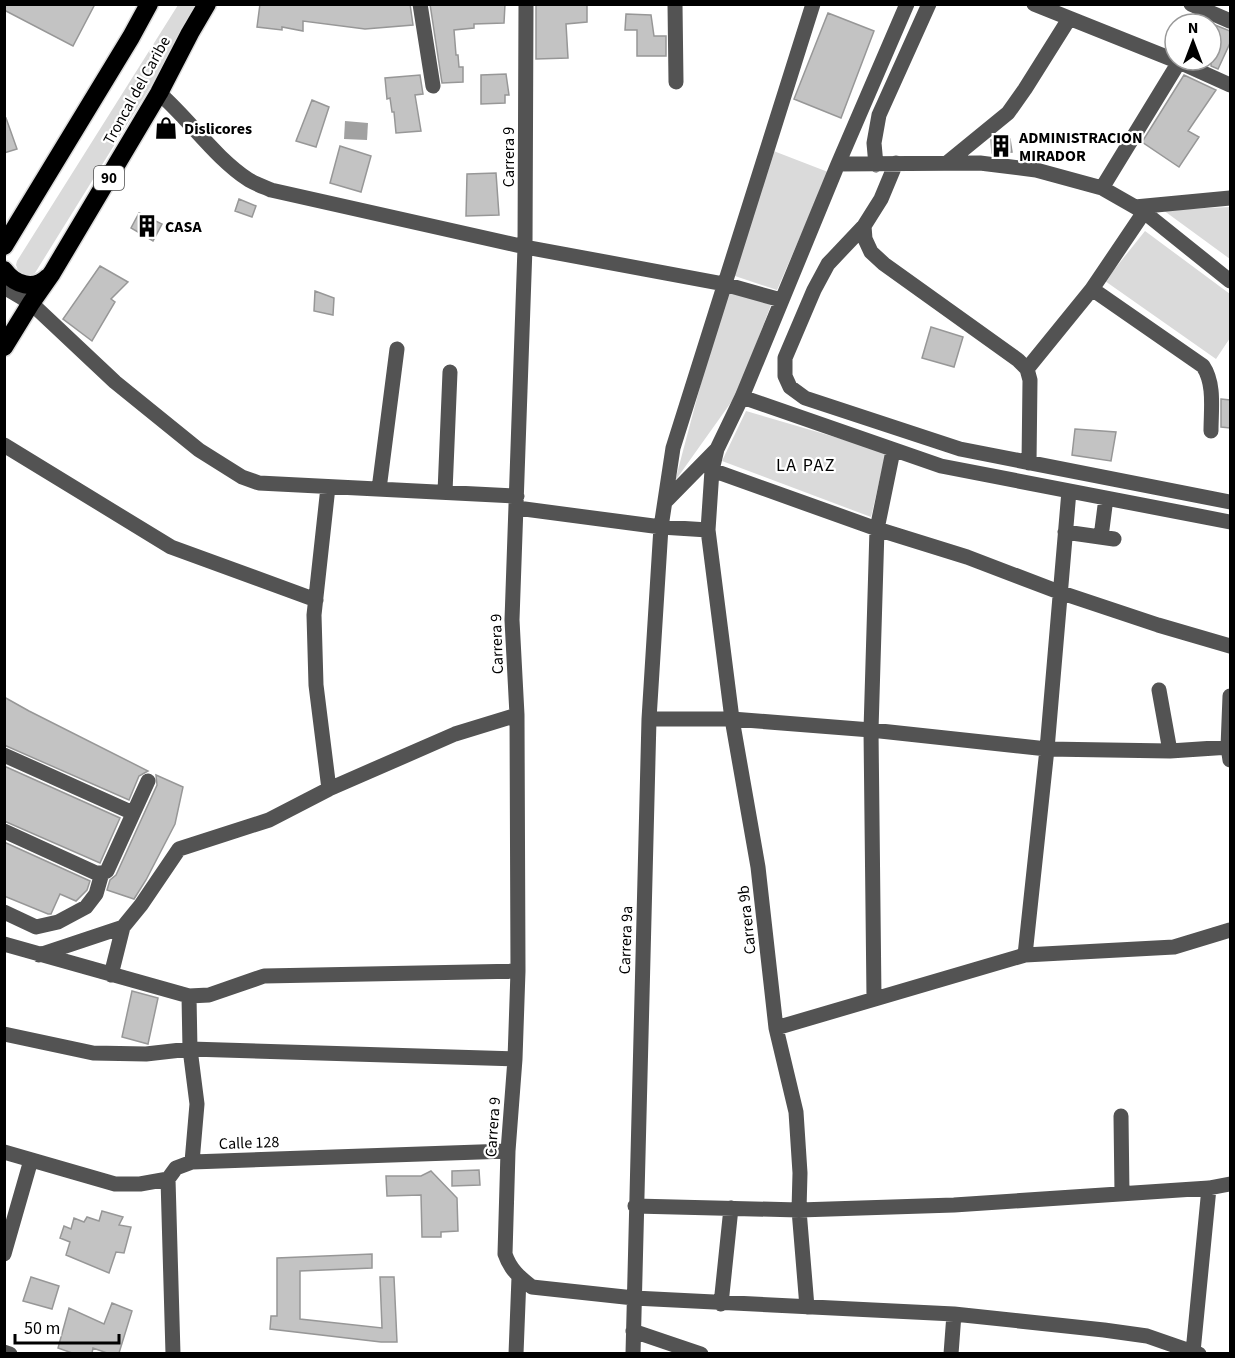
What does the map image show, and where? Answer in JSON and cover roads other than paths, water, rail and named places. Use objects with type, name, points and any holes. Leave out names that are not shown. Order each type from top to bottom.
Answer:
[{"type":"highway","name":"Troncal del Caribe","points":[[5,246],[131,37],[148,4]]},
{"type":"highway","name":"Troncal del Caribe","points":[[4,347],[52,273],[159,93],[207,4]]},
{"type":"highway","points":[[4,270],[10,278],[20,284],[32,285],[43,282],[52,273]]},
{"type":"street","points":[[420,4],[433,86]]},
{"type":"street","name":"Carrera 9","points":[[519,1277],[509,1265],[505,1254],[518,972],[517,715],[512,620],[525,247],[526,4]]},
{"type":"street","points":[[675,4],[676,82]]},
{"type":"street","name":"Carrera 9a","points":[[633,1353],[649,719],[661,527],[673,448],[813,4]]},
{"type":"street","points":[[665,502],[717,450],[742,397],[907,4]]},
{"type":"street","points":[[876,165],[874,143],[879,116],[929,4]]},
{"type":"street","points":[[1034,4],[1163,56]]},
{"type":"street","points":[[1191,4],[1230,21]]},
{"type":"street","points":[[948,162],[1008,113],[1069,19]]},
{"type":"street","points":[[1102,188],[1173,72]]},
{"type":"street","points":[[1201,72],[1230,85]]},
{"type":"street","points":[[159,93],[230,165],[251,182],[271,190],[525,247],[724,284],[781,300]]},
{"type":"street","points":[[838,164],[980,163],[1036,170],[1102,188],[1140,209],[1230,281]]},
{"type":"street","points":[[896,164],[881,199],[864,226],[828,264],[814,290],[785,358],[785,376],[790,387],[805,398],[960,448],[1230,502]]},
{"type":"street","points":[[1140,209],[1230,198]]},
{"type":"street","points":[[1027,369],[1092,289],[1140,209]]},
{"type":"street","points":[[864,226],[871,252],[884,264],[1018,360],[1027,369],[1030,380],[1029,463]]},
{"type":"street","points":[[4,287],[31,303],[115,382],[199,450],[242,477],[259,483],[445,492],[661,527],[708,530]]},
{"type":"street","points":[[1092,289],[1203,366],[1211,385],[1211,430]]},
{"type":"street","points":[[380,489],[397,349]]},
{"type":"street","points":[[445,492],[450,372]]},
{"type":"street","points":[[742,397],[941,466],[1230,522]]},
{"type":"street","points":[[4,445],[171,547],[316,600]]},
{"type":"street","name":"Carrera 9b","points":[[717,450],[712,471],[708,530],[732,719],[759,867],[776,1028],[796,1112],[800,1173],[799,1210],[807,1307]]},
{"type":"street","points":[[874,998],[871,730],[877,529],[893,451]]},
{"type":"street","points":[[712,471],[877,529],[967,557],[1059,592],[1230,646]]},
{"type":"street","points":[[328,487],[316,600],[316,685],[329,789]]},
{"type":"street","points":[[1025,955],[1047,748],[1069,491]]},
{"type":"street","points":[[1065,532],[1108,538],[1106,498]]},
{"type":"street","points":[[1159,690],[1170,751]]},
{"type":"street","points":[[649,719],[732,719],[1047,748],[1230,751],[1230,696]]},
{"type":"street","points":[[111,975],[123,927],[179,849],[269,820],[329,789],[455,734],[517,715]]},
{"type":"street","points":[[4,755],[133,813]]},
{"type":"street","points":[[4,831],[96,873],[102,873],[107,871],[148,781]]},
{"type":"street","points":[[4,912],[36,927],[58,922],[86,907],[96,894],[102,873]]},
{"type":"street","points":[[39,955],[123,927]]},
{"type":"street","points":[[776,1028],[1025,955],[1174,947],[1230,930]]},
{"type":"street","points":[[4,944],[189,996],[209,995],[264,976],[518,972]]},
{"type":"street","points":[[173,1353],[168,1179],[176,1168],[192,1162],[197,1104],[190,1049],[189,996]]},
{"type":"street","points":[[4,1034],[93,1053],[146,1054],[190,1049],[515,1059]]},
{"type":"street","points":[[1121,1116],[1122,1194]]},
{"type":"street","name":"Calle 128","points":[[192,1162],[508,1151]]},
{"type":"street","points":[[4,1152],[115,1184],[140,1184],[168,1179]]},
{"type":"street","points":[[4,1254],[31,1160]]},
{"type":"street","points":[[635,1206],[799,1210],[954,1205],[1209,1188],[1230,1184]]},
{"type":"street","points":[[519,1277],[532,1287],[633,1298],[954,1314],[1104,1330],[1147,1336],[1196,1353],[1209,1188]]},
{"type":"street","points":[[721,1304],[730,1208]]},
{"type":"street","points":[[516,1353],[519,1277]]},
{"type":"street","points":[[951,1353],[954,1314]]},
{"type":"street","points":[[633,1331],[701,1353]]},
{"type":"street","points":[[4,1352],[10,1353]]},
{"type":"place","name":"Dislicores","points":[[166,128]]},
{"type":"place","name":"ADMINISTRACION MIRADOR","points":[[1001,146]]},
{"type":"place","name":"CASA","points":[[147,226]]},
{"type":"district","name":"LA PAZ","points":[[806,465]]}]
